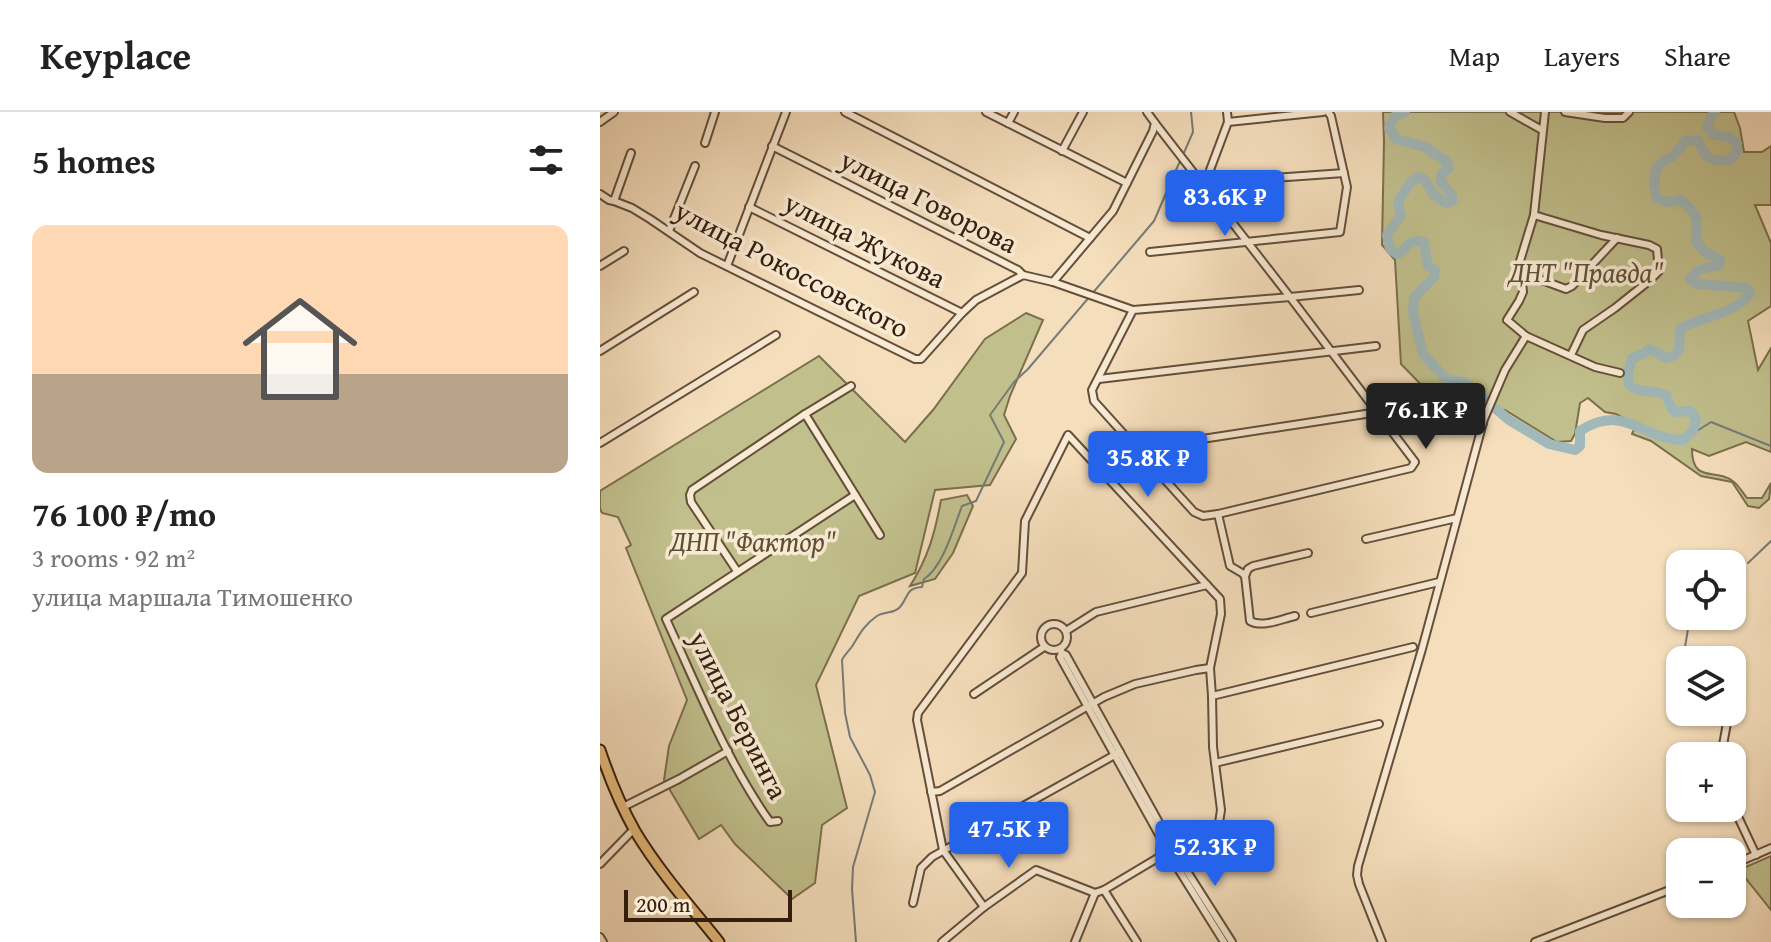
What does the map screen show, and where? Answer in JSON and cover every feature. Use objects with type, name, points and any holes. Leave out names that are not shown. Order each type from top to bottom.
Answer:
[{"type":"main road","points":[[600,750],[634,829],[719,942]]},
{"type":"street","points":[[600,122],[614,112]]},
{"type":"street","points":[[705,143],[715,112]]},
{"type":"street","points":[[727,266],[786,112]]},
{"type":"street","points":[[845,112],[1090,238]]},
{"type":"street","points":[[986,112],[1127,183]]},
{"type":"street","points":[[1008,123],[1014,112]]},
{"type":"street","points":[[1062,151],[1083,112]]},
{"type":"street","points":[[1133,310],[1092,390],[1094,401],[1194,512],[1203,516],[1218,514],[1411,468],[1415,462],[1147,112]]},
{"type":"street","points":[[1204,186],[1228,122],[1227,112]]},
{"type":"street","points":[[1150,252],[1340,232],[1347,187],[1331,116],[1326,112],[1228,122]]},
{"type":"street","points":[[1510,112],[1542,130]]},
{"type":"street","points":[[1545,112],[1534,215],[1520,261],[1523,292],[1507,320],[1526,336],[1595,367],[1620,373]]},
{"type":"street","points":[[1565,112],[1623,118],[1629,112]]},
{"type":"street","points":[[1053,282],[1113,211],[1155,123]]},
{"type":"street","name":"улица Говорова","points":[[772,146],[1023,275]]},
{"type":"street","points":[[600,204],[611,200],[631,153]]},
{"type":"street","points":[[669,231],[695,166]]},
{"type":"street","points":[[1204,186],[1216,182],[1344,173]]},
{"type":"street","name":"улица Рокоссовского","points":[[600,194],[632,208],[700,253],[915,359],[926,355],[976,300],[1023,275]]},
{"type":"street","name":"улица Жукова","points":[[749,207],[962,313]]},
{"type":"street","points":[[1534,215],[1657,249],[1659,271],[1583,330],[1571,355]]},
{"type":"street","points":[[1520,272],[1566,289],[1617,238]]},
{"type":"street","points":[[600,266],[624,251]]},
{"type":"street","points":[[1023,275],[1053,282],[1133,310],[1359,290]]},
{"type":"street","points":[[600,351],[694,292]]},
{"type":"street","points":[[600,443],[776,335]]},
{"type":"street","points":[[1382,942],[1357,875],[1483,421],[1526,336]]},
{"type":"street","points":[[1099,379],[1376,346]]},
{"type":"street","points":[[851,386],[692,490],[690,495],[691,502],[737,571],[855,495]]},
{"type":"street","points":[[1137,449],[1424,405],[1454,409],[1483,421]]},
{"type":"street","points":[[805,414],[880,535]]},
{"type":"street","points":[[984,907],[943,850],[918,713],[1022,573],[1025,521],[1068,435],[1220,599],[1221,614],[1210,668],[1213,747],[1221,810],[1219,823]]},
{"type":"street","points":[[1218,514],[1230,566],[1245,576]]},
{"type":"street","points":[[1366,539],[1457,518]]},
{"type":"street","points":[[1235,570],[1308,553]]},
{"type":"street","points":[[1253,566],[1245,576],[1250,621],[1262,624],[1295,616]]},
{"type":"street","name":"улица Беринга","points":[[737,571],[666,619],[751,796],[770,822],[778,821]]},
{"type":"street","points":[[1311,613],[1439,582]]},
{"type":"street","points":[[1066,631],[1096,612],[1207,585]]},
{"type":"street","points":[[1061,651],[1044,647],[1040,635],[1047,625],[1061,626],[1066,631],[1060,657],[1167,837],[1160,848],[1161,856],[1168,862],[1183,865],[1232,942]]},
{"type":"street","points":[[974,694],[1044,647]]},
{"type":"street","points":[[1212,696],[1413,647]]},
{"type":"street","points":[[931,792],[940,791],[1104,697],[1135,684],[1210,668]]},
{"type":"street","points":[[1215,763],[1379,724]]},
{"type":"street","points":[[623,807],[728,751]]},
{"type":"street","points":[[913,903],[921,868],[943,850],[1117,754]]},
{"type":"street","points":[[1740,822],[1756,855]]},
{"type":"street","points":[[600,864],[634,829]]},
{"type":"street","points":[[1165,841],[1175,841],[1180,846],[1182,853],[1177,867],[1224,942]]},
{"type":"street","points":[[1746,859],[1771,848]]},
{"type":"street","points":[[942,942],[1036,870],[1095,893],[1161,856]]},
{"type":"street","points":[[1104,890],[1137,942]]},
{"type":"street","points":[[1535,942],[1666,891]]},
{"type":"street","points":[[1075,942],[1095,893]]},
{"type":"street","points":[[600,937],[603,942]]},
{"type":"green space","name":"ДНТ \"Правда\"","points":[[1383,112],[1734,112],[1744,152],[1762,152],[1771,146],[1771,205],[1755,205],[1771,243],[1771,306],[1748,321],[1758,370],[1771,348],[1771,452],[1746,442],[1709,456],[1692,449],[1696,467],[1727,478],[1736,484],[1747,498],[1762,498],[1771,483],[1769,499],[1759,508],[1748,506],[1732,482],[1701,476],[1651,441],[1632,434],[1636,425],[1616,414],[1605,412],[1588,398],[1580,403],[1571,441],[1557,442],[1505,410],[1473,408],[1433,397],[1401,364],[1395,260],[1382,245]]},
{"type":"green space","name":"ДНП \"Фактор\"","points":[[1026,313],[1043,320],[1004,415],[1016,439],[990,485],[935,490],[915,573],[859,596],[816,685],[847,808],[822,825],[815,883],[792,899],[735,844],[721,825],[699,839],[664,780],[669,746],[687,700],[626,548],[631,545],[618,517],[602,513],[600,491],[819,356],[905,442],[933,410],[985,339]]},
{"type":"green space","points":[[967,495],[973,506],[953,553],[935,579],[910,586],[930,545],[941,500]]},
{"type":"green space","points":[[1771,856],[1771,910],[1746,879],[1746,867]]},
{"type":"waterway","points":[[1183,155],[1193,132],[1191,112]]},
{"type":"waterway","points":[[1405,112],[1395,116],[1389,128],[1396,139],[1425,147],[1447,162],[1449,168],[1442,173],[1441,182],[1452,195],[1452,201],[1446,203],[1434,195],[1424,179],[1418,177],[1410,183],[1398,202],[1401,215],[1387,235],[1390,249],[1397,254],[1411,243],[1424,242],[1428,266],[1435,270],[1434,277],[1414,298],[1413,312],[1423,354],[1447,380],[1464,382],[1509,420],[1549,444],[1575,450],[1580,446],[1580,431],[1609,420],[1622,421],[1656,435],[1683,440],[1693,431],[1696,418],[1690,411],[1675,412],[1666,395],[1633,388],[1629,385],[1628,374],[1632,358],[1649,349],[1665,358],[1673,356],[1679,350],[1680,329],[1736,306],[1750,293],[1746,288],[1697,284],[1690,279],[1699,270],[1719,265],[1720,260],[1705,252],[1696,241],[1697,218],[1689,207],[1680,200],[1666,202],[1657,198],[1654,186],[1656,168],[1673,157],[1685,141],[1698,140],[1706,155],[1712,159],[1729,160],[1737,153],[1737,143],[1729,137],[1714,135],[1707,128],[1715,112]]},
{"type":"waterway","points":[[856,942],[853,867],[875,792],[870,775],[850,737],[845,713],[842,660],[869,622],[880,614],[898,609],[910,591],[922,587],[924,579],[937,565],[962,506],[976,501],[1004,442],[990,415],[1014,382],[1154,221],[1180,161]]},
{"type":"waterway","points":[[1683,440],[1711,422],[1771,446]]},
{"type":"waterway","points":[[1748,563],[1771,541]]},
{"type":"waterway","points":[[1685,646],[1688,630]]}]
